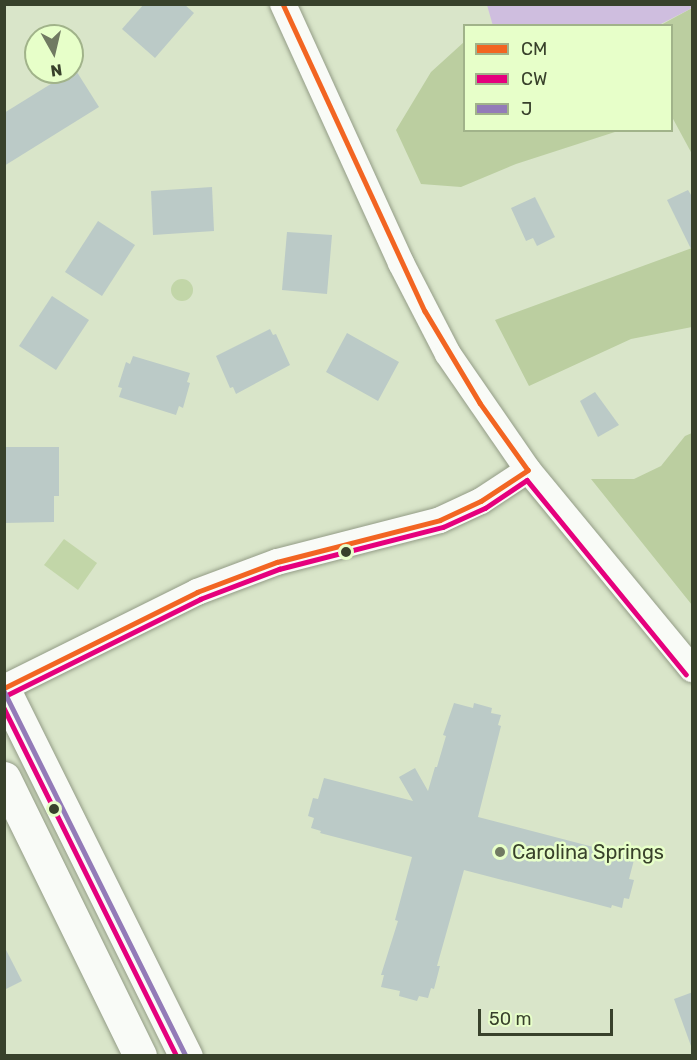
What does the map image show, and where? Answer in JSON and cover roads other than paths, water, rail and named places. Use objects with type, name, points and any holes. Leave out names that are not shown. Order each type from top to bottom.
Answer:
[{"type":"highway","points":[[4,689],[186,1056]]},
{"type":"highway","points":[[4,778],[140,1056]]},
{"type":"street","points":[[283,4],[425,311],[480,403],[528,470],[693,669]]},
{"type":"street","points":[[4,689],[208,588],[310,553],[398,534],[440,520],[481,501],[528,470]]},
{"type":"place","name":"Carolina Springs","points":[[500,852]]}]
